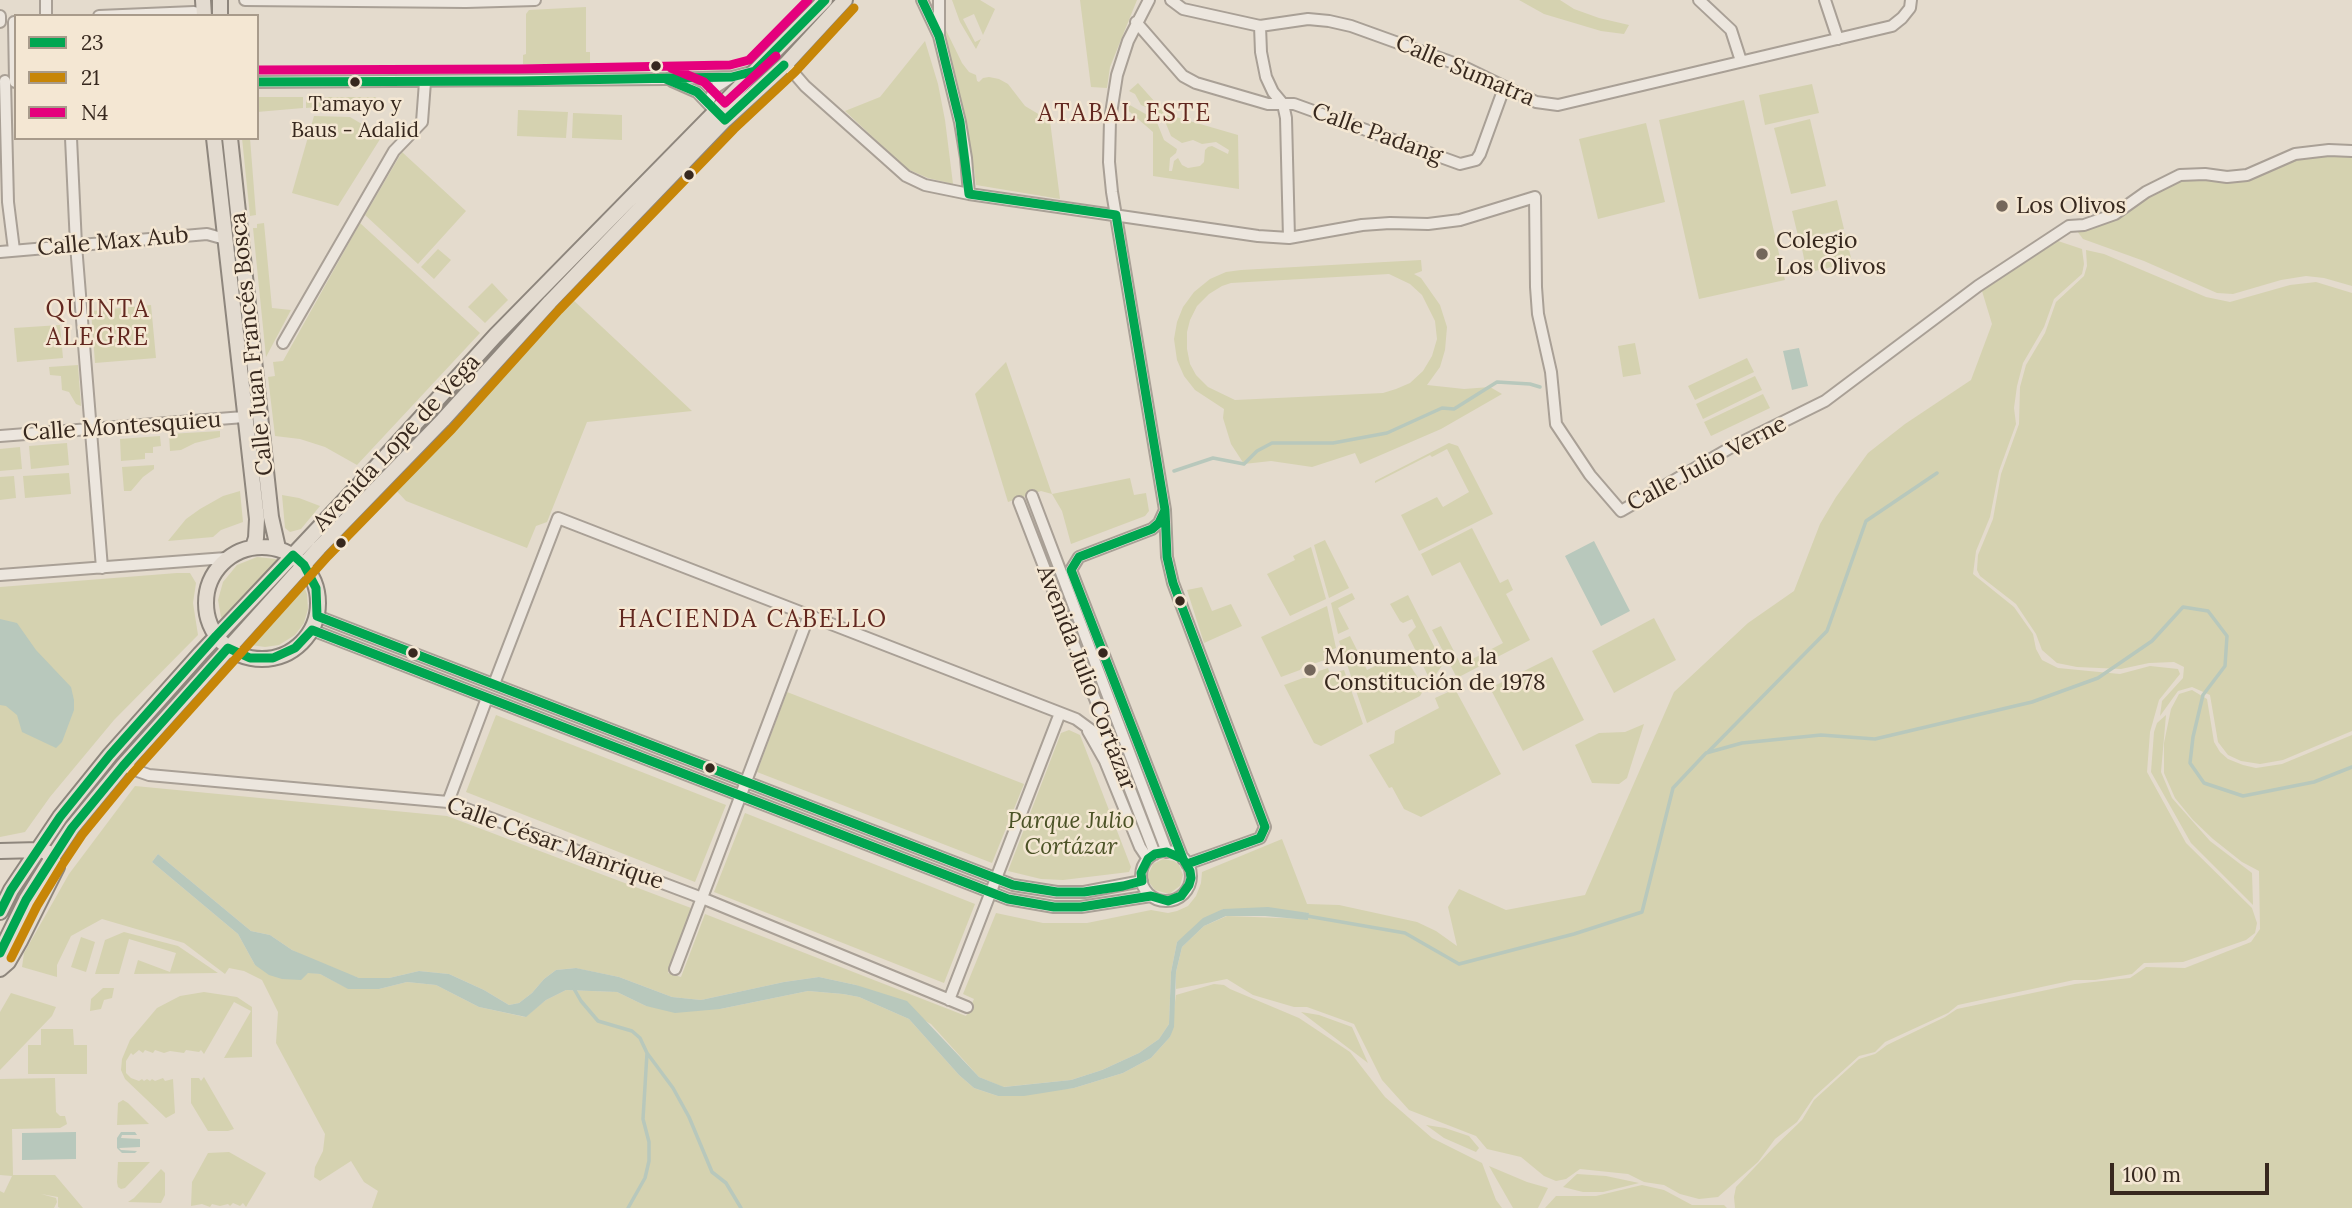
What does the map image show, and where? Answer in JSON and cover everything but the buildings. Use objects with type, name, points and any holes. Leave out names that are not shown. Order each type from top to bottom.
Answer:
[{"type":"main road","name":"Avenida Lope de Vega","points":[[0,912],[11,890],[60,817],[110,755],[216,636],[443,420],[716,112],[825,0]]},
{"type":"main road","name":"Avenida Lope de Vega","points":[[716,112],[786,64],[845,0]]},
{"type":"main road","name":"Calle Juan Francés Bosca","points":[[214,140],[258,527],[253,547]]},
{"type":"main road","name":"Calle Juan Francés Bosca","points":[[230,140],[272,525],[278,548]]},
{"type":"main road","points":[[253,547],[278,548],[298,560],[316,588],[317,616],[312,630],[295,648],[273,658],[250,658],[228,648],[216,636],[207,617],[206,596],[212,576],[226,558],[253,547]]},
{"type":"main road","name":"Avenida Lope de Vega","points":[[0,953],[26,900],[72,828],[123,765],[228,648],[298,560]]},
{"type":"main road","points":[[0,850],[47,852],[57,867],[57,872],[8,962],[0,970]]},
{"type":"street","points":[[157,0],[157,13]]},
{"type":"street","points":[[244,0],[535,0]]},
{"type":"street","points":[[922,0],[939,36],[960,122],[969,194]]},
{"type":"street","points":[[939,0],[939,36]]},
{"type":"street","points":[[1149,0],[1128,41],[1118,75],[1110,120],[1109,162],[1116,215],[1165,510],[1172,583],[1265,827],[1260,838],[1185,862],[1157,855],[1141,873],[1142,881],[1151,896]]},
{"type":"street","name":"Calle Sumatra","points":[[1171,0],[1183,9],[1260,26],[1308,19],[1329,20],[1462,66],[1536,102],[1558,105],[1892,26],[1910,8],[1911,0]]},
{"type":"street","points":[[1699,0],[1731,30],[1741,61]]},
{"type":"street","points":[[1825,0],[1838,38]]},
{"type":"street","points":[[138,14],[201,14]]},
{"type":"street","points":[[0,16],[0,22]]},
{"type":"street","points":[[1136,22],[1182,76],[1196,83],[1268,104],[1283,104],[1286,118],[1289,238]]},
{"type":"street","name":"Calle Padang","points":[[1260,26],[1266,77],[1283,104],[1294,104],[1460,164],[1476,160],[1504,88]]},
{"type":"street","points":[[14,32],[9,82],[8,202],[15,250]]},
{"type":"street","name":"Calle Julio Verne","points":[[786,64],[805,86],[906,176],[925,185],[969,194],[1258,236],[1289,238],[1362,225],[1428,224],[1460,220],[1535,197],[1538,314],[1551,372],[1556,424],[1590,475],[1620,512],[1730,448],[1825,401],[1978,286],[2069,226],[2084,225],[2115,214],[2146,192],[2180,175],[2247,175],[2295,154],[2329,150],[2352,151]]},
{"type":"street","points":[[259,82],[666,79],[732,77],[755,71]]},
{"type":"street","points":[[716,112],[716,87],[732,77]]},
{"type":"street","points":[[666,79],[697,92],[716,112]]},
{"type":"street","points":[[283,343],[394,152],[422,122],[425,82]]},
{"type":"street","points":[[71,140],[76,245],[103,568]]},
{"type":"street","name":"Calle Max Aub","points":[[0,252],[207,234],[225,239]]},
{"type":"street","name":"Calle Montesquieu","points":[[0,436],[244,417]]},
{"type":"street","name":"Avenida Julio Cortázar","points":[[1032,496],[1157,855]]},
{"type":"street","name":"Avenida Julio Cortázar","points":[[1019,502],[1157,855]]},
{"type":"street","points":[[1165,510],[1159,523],[1152,529],[1160,533],[1166,542]]},
{"type":"street","points":[[494,684],[558,518],[1060,713],[1082,723],[1106,741],[1115,752]]},
{"type":"street","name":"Avenida Julio Cortázar","points":[[1152,529],[1079,557],[1072,570],[1185,862]]},
{"type":"street","points":[[0,575],[226,558]]},
{"type":"street","points":[[675,969],[809,615]]},
{"type":"street","points":[[317,616],[996,879],[1029,889],[1057,892],[1084,892],[1142,881]]},
{"type":"street","points":[[312,630],[1008,900],[1054,907],[1081,907],[1151,896],[1168,901],[1181,896],[1189,885],[1190,871],[1185,862]]},
{"type":"street","points":[[448,802],[487,698]]},
{"type":"street","points":[[949,1000],[1060,713]]},
{"type":"street","name":"Avenida Julio Cortázar","points":[[1082,723],[1105,761],[1140,847],[1157,855]]},
{"type":"street","name":"Calle César Manrique","points":[[123,765],[149,775],[448,802],[702,898],[967,1007]]},
{"type":"green space","points":[[952,0],[980,0],[995,9],[983,35],[974,14],[963,19],[975,42],[981,39],[976,49],[960,22]]},
{"type":"green space","points":[[1080,0],[1137,0],[1110,67],[1107,88],[1091,87]]},
{"type":"green space","points":[[1519,0],[1560,0],[1574,9],[1629,25],[1624,34],[1601,31],[1544,14]]},
{"type":"green space","points":[[586,7],[586,52],[590,52],[590,64],[523,64],[523,55],[526,54],[526,14],[529,10]]},
{"type":"green space","points":[[943,24],[962,63],[969,72],[976,75],[977,81],[989,77],[999,79],[1008,84],[1025,106],[1050,121],[1060,199],[976,185],[943,38]]},
{"type":"green space","points":[[925,41],[938,84],[953,184],[907,169],[845,111],[880,97]]},
{"type":"green space","points":[[1138,83],[1155,102],[1176,117],[1238,135],[1239,189],[1153,176],[1153,132],[1123,106],[1128,104],[1156,120],[1164,140],[1177,149],[1170,158],[1169,171],[1172,171],[1174,161],[1178,158],[1182,165],[1188,168],[1200,166],[1204,162],[1205,150],[1208,147],[1212,146],[1228,154],[1229,150],[1216,142],[1202,144],[1193,140],[1182,143],[1171,136],[1162,114],[1141,105],[1135,94],[1129,91]]},
{"type":"green space","points":[[1812,84],[1819,113],[1765,125],[1759,95]]},
{"type":"green space","points":[[259,97],[303,97],[303,108],[259,112]]},
{"type":"green space","points":[[325,97],[375,97],[379,100],[306,108],[306,100],[324,100]]},
{"type":"green space","points":[[1744,100],[1785,280],[1699,299],[1659,120]]},
{"type":"green space","points":[[518,110],[568,112],[566,138],[517,136]]},
{"type":"green space","points":[[573,113],[622,115],[622,140],[572,138]]},
{"type":"green space","points":[[314,116],[350,117],[382,136],[338,206],[292,193]]},
{"type":"green space","points":[[1810,119],[1826,186],[1791,194],[1774,128]]},
{"type":"green space","points":[[1646,123],[1665,202],[1598,219],[1579,139]]},
{"type":"green space","points":[[219,140],[223,140],[251,387],[247,388]]},
{"type":"green space","points":[[242,140],[250,140],[256,215],[250,216]]},
{"type":"green space","points":[[402,152],[466,211],[418,264],[365,215]]},
{"type":"green space","points":[[2352,155],[2352,286],[2306,276],[2281,280],[2233,294],[2217,293],[2144,261],[2083,239],[2077,231],[2184,179],[2207,179],[2300,158]]},
{"type":"green space","points":[[1837,200],[1844,229],[1799,240],[1792,211]]},
{"type":"green space","points":[[264,223],[272,308],[291,310],[266,357],[253,228]]},
{"type":"green space","points":[[360,223],[480,333],[357,465],[325,447],[300,439],[275,436],[268,377],[275,376],[273,362],[283,361]]},
{"type":"green space","points":[[1845,233],[1852,262],[1807,273],[1801,244]]},
{"type":"green space","points":[[2058,241],[2082,249],[2082,274],[2054,299],[2044,327],[2023,363],[2014,408],[2016,424],[1999,471],[1990,517],[1976,551],[1973,574],[2014,607],[2033,634],[2042,660],[2058,668],[2120,674],[2150,666],[2178,669],[2180,674],[2159,700],[2150,732],[2147,772],[2186,843],[2252,908],[2257,923],[2255,933],[2246,940],[2183,962],[2144,963],[2132,974],[2095,980],[2074,980],[1958,1005],[1948,1013],[1885,1042],[1875,1052],[1859,1056],[1814,1097],[1797,1122],[1775,1139],[1758,1162],[1718,1197],[1699,1199],[1680,1194],[1664,1185],[1644,1182],[1628,1174],[1580,1169],[1566,1179],[1556,1181],[1544,1176],[1521,1157],[1487,1149],[1476,1136],[1409,1110],[1382,1080],[1354,1024],[1307,1007],[1294,1007],[1253,995],[1227,979],[1176,989],[1176,972],[1182,947],[1204,926],[1227,916],[1308,919],[1309,913],[1223,909],[1177,942],[1171,972],[1169,1024],[1159,1039],[1139,1053],[1102,1070],[1071,1080],[1003,1087],[979,1077],[931,1024],[856,985],[819,977],[701,1000],[672,997],[619,977],[575,968],[556,970],[519,1003],[509,1005],[449,974],[419,971],[389,978],[359,978],[322,965],[270,935],[251,931],[158,854],[152,862],[238,934],[255,965],[320,974],[349,989],[379,989],[407,982],[436,985],[479,1007],[525,1017],[546,1000],[566,990],[617,992],[646,1006],[720,1009],[808,991],[843,994],[859,997],[909,1019],[974,1088],[998,1096],[1074,1088],[1123,1073],[1151,1058],[1170,1037],[1176,995],[1214,984],[1224,985],[1299,1018],[1350,1052],[1385,1097],[1432,1138],[1482,1163],[1496,1200],[1502,1208],[372,1208],[378,1191],[364,1182],[351,1161],[320,1181],[314,1177],[315,1167],[323,1151],[325,1134],[276,1043],[278,1012],[262,980],[244,971],[229,968],[225,974],[184,943],[102,919],[71,936],[57,965],[57,977],[22,967],[24,953],[69,874],[135,786],[447,816],[691,908],[668,973],[681,977],[705,914],[966,1016],[974,999],[963,994],[996,913],[1043,923],[1087,923],[1151,910],[1168,913],[1177,911],[1188,906],[1196,896],[1202,872],[1282,839],[1307,904],[1339,905],[1417,922],[1457,946],[1448,907],[1459,889],[1506,910],[1585,895],[1674,692],[1748,623],[1794,591],[1820,524],[1868,453],[1905,424],[1971,380],[1992,324],[1982,291]]},
{"type":"green space","points":[[438,249],[451,260],[434,279],[421,267]]},
{"type":"green space","points":[[2086,250],[2104,254],[2206,297],[2230,302],[2290,285],[2316,282],[2352,293],[2352,731],[2283,760],[2260,764],[2241,761],[2228,755],[2218,742],[2210,695],[2192,687],[2178,691],[2160,716],[2162,701],[2183,678],[2184,667],[2174,662],[2149,663],[2121,669],[2077,667],[2057,663],[2042,650],[2036,634],[2016,604],[1980,576],[1977,570],[1978,555],[1993,519],[2001,474],[2019,424],[2020,387],[2026,365],[2045,333],[2056,302],[2084,276],[2087,266]]},
{"type":"green space","points":[[1421,260],[1422,271],[1414,274],[1421,278],[1440,305],[1447,327],[1440,367],[1427,385],[1464,389],[1490,387],[1502,394],[1441,429],[1360,464],[1355,453],[1312,467],[1271,461],[1244,464],[1231,444],[1223,418],[1224,409],[1195,390],[1184,376],[1177,360],[1174,339],[1183,307],[1194,292],[1210,279],[1226,272]],"holes":[[[1389,274],[1410,284],[1422,295],[1435,321],[1437,339],[1432,356],[1423,371],[1410,383],[1396,389],[1383,393],[1235,400],[1208,387],[1190,364],[1187,349],[1190,320],[1197,306],[1222,286],[1231,283]]]},
{"type":"green space","points":[[492,283],[508,300],[485,323],[468,307]]},
{"type":"green space","points":[[571,298],[692,411],[587,422],[547,522],[536,526],[527,548],[406,501],[392,486]]},
{"type":"green space","points":[[151,305],[156,358],[95,363],[91,311]]},
{"type":"green space","points":[[60,325],[63,358],[17,362],[14,328]]},
{"type":"green space","points":[[1635,343],[1641,374],[1623,377],[1618,346]]},
{"type":"green space","points":[[1747,358],[1754,372],[1695,400],[1688,386]]},
{"type":"green space","points":[[1006,362],[1052,494],[1041,491],[1008,502],[975,394]]},
{"type":"green space","points":[[78,365],[81,406],[76,404],[69,392],[62,390],[61,376],[50,375],[49,367]]},
{"type":"green space","points":[[1755,376],[1762,390],[1703,419],[1696,404]]},
{"type":"green space","points":[[1763,394],[1770,408],[1711,436],[1704,422]]},
{"type":"green space","points":[[220,431],[220,437],[170,451],[169,434]]},
{"type":"green space","points":[[160,436],[161,446],[153,447],[153,453],[145,453],[145,459],[121,461],[120,439]]},
{"type":"green space","points":[[67,443],[69,465],[31,469],[29,446]]},
{"type":"green space","points":[[1449,443],[1458,446],[1493,514],[1419,551],[1401,515],[1437,497],[1443,507],[1469,492],[1447,449],[1375,481]]},
{"type":"green space","points":[[20,447],[22,469],[0,471],[0,449]]},
{"type":"green space","points":[[154,465],[154,469],[131,491],[124,491],[122,467]]},
{"type":"green space","points":[[69,473],[71,494],[25,498],[23,476]]},
{"type":"green space","points":[[14,476],[16,498],[0,500],[0,477]]},
{"type":"green space","points":[[1130,478],[1134,495],[1146,493],[1149,511],[1145,516],[1071,544],[1062,511],[1052,494]]},
{"type":"green space","points":[[240,491],[243,522],[221,530],[213,537],[168,541],[186,519],[200,509],[223,496]]},
{"type":"green space","points":[[282,495],[320,506],[301,529],[290,532],[285,528]]},
{"type":"green space","points":[[1472,528],[1500,583],[1508,579],[1513,590],[1506,594],[1530,640],[1457,678],[1432,630],[1441,626],[1461,665],[1503,643],[1460,562],[1432,576],[1421,554]]},
{"type":"green space","points":[[1325,540],[1349,588],[1329,598],[1314,545]]},
{"type":"green space","points":[[1311,547],[1326,599],[1290,616],[1267,574],[1295,560],[1293,556]]},
{"type":"green space","points":[[257,557],[276,559],[279,563],[224,619],[221,617],[218,600],[223,582],[237,565]]},
{"type":"green space","points":[[190,573],[196,583],[193,603],[198,635],[114,720],[50,797],[25,832],[0,837],[0,587]]},
{"type":"green space","points":[[300,578],[307,594],[308,609],[304,623],[295,635],[279,645],[265,647],[243,641]]},
{"type":"green space","points":[[1202,587],[1212,611],[1231,604],[1242,626],[1204,643],[1187,590]]},
{"type":"green space","points":[[1352,593],[1355,599],[1338,608],[1349,629],[1338,634],[1331,603]]},
{"type":"green space","points":[[1408,595],[1443,664],[1431,682],[1408,635],[1416,627],[1412,619],[1403,623],[1400,621],[1390,604]]},
{"type":"green space","points":[[1327,606],[1336,648],[1323,653],[1325,660],[1305,663],[1300,670],[1281,677],[1261,637]]},
{"type":"green space","points":[[1654,618],[1676,660],[1614,693],[1592,651]]},
{"type":"green space","points":[[1350,636],[1367,670],[1402,653],[1422,684],[1423,691],[1420,696],[1367,723],[1339,641]]},
{"type":"green space","points":[[1552,657],[1584,720],[1523,751],[1490,688]]},
{"type":"green space","points":[[199,663],[203,666],[129,747],[59,836],[55,833],[97,779]]},
{"type":"green space","points":[[1328,668],[1330,674],[1344,670],[1363,724],[1321,746],[1314,743],[1284,685],[1303,678],[1315,678],[1319,671]]},
{"type":"green space","points":[[1455,689],[1501,774],[1421,817],[1404,809],[1369,755],[1394,743],[1395,731],[1439,708],[1435,698]]},
{"type":"green space","points":[[2192,690],[2207,699],[2214,742],[2220,752],[2228,759],[2243,765],[2256,768],[2282,764],[2352,735],[2352,1208],[1735,1208],[1736,1187],[1802,1120],[1814,1100],[1859,1059],[1875,1054],[1887,1045],[1957,1009],[2075,984],[2130,978],[2146,967],[2185,968],[2251,942],[2260,929],[2259,871],[2242,862],[2193,820],[2175,798],[2164,773],[2164,743],[2171,709],[2179,694]]},
{"type":"green space","points":[[787,692],[1024,784],[992,863],[757,772]]},
{"type":"green space","points":[[496,715],[726,805],[695,882],[466,792]]},
{"type":"green space","points":[[2166,715],[2161,772],[2172,798],[2210,841],[2252,873],[2253,905],[2191,843],[2151,772],[2154,732],[2157,723]]},
{"type":"green space","points":[[1644,724],[1627,778],[1619,784],[1592,783],[1575,745],[1599,733],[1625,732]]},
{"type":"green space","name":"Parque Julio Cortázar","points":[[1069,730],[1080,735],[1131,867],[1129,872],[1063,880],[1041,879],[1008,871],[1061,733]]},
{"type":"green space","points":[[745,813],[975,904],[944,983],[714,892]]},
{"type":"green space","points":[[1163,859],[1179,865],[1183,875],[1180,886],[1169,894],[1155,890],[1148,881],[1153,864]]},
{"type":"green space","points":[[124,932],[178,946],[218,973],[134,974],[138,960],[170,972],[176,953],[129,939],[119,974],[95,974],[105,940]]},
{"type":"green space","points":[[81,937],[95,942],[86,972],[71,967]]},
{"type":"green space","points":[[103,988],[114,988],[112,998],[104,1000],[101,1009],[90,1011],[91,999]]},
{"type":"green space","points":[[204,992],[237,997],[252,1007],[252,1057],[224,1058],[251,1011],[234,1002],[204,1054],[201,1050],[164,1053],[155,1050],[153,1053],[145,1050],[143,1053],[139,1050],[133,1055],[131,1053],[126,1061],[126,1073],[131,1078],[139,1081],[173,1079],[175,1113],[166,1118],[125,1079],[121,1070],[122,1059],[130,1040],[157,1008],[180,996]]},
{"type":"green space","points":[[11,993],[56,1007],[52,1016],[0,1070],[0,1012]]},
{"type":"green space","points":[[1301,1012],[1319,1015],[1352,1027],[1368,1063]]},
{"type":"green space","points":[[41,1029],[73,1029],[74,1045],[87,1045],[87,1074],[28,1074],[28,1045],[41,1045]]},
{"type":"green space","points":[[204,1077],[234,1129],[208,1131],[191,1103],[191,1078],[199,1078],[201,1081]]},
{"type":"green space","points":[[55,1078],[56,1112],[65,1116],[67,1124],[60,1128],[12,1129],[13,1175],[55,1175],[83,1208],[60,1208],[58,1197],[41,1194],[56,1198],[54,1208],[0,1208],[0,1191],[4,1193],[12,1176],[0,1175],[0,1079]]},
{"type":"green space","points":[[123,1100],[149,1124],[117,1125],[118,1103]]},
{"type":"green space","points":[[1426,1125],[1469,1136],[1479,1148],[1476,1152],[1444,1138]]},
{"type":"green space","points":[[229,1152],[266,1173],[246,1207],[243,1203],[240,1206],[233,1203],[230,1206],[191,1206],[192,1182],[208,1153]]},
{"type":"green space","points":[[118,1162],[150,1162],[121,1189],[117,1182]]},
{"type":"green space","points":[[1489,1166],[1548,1188],[1538,1208],[1513,1208]]},
{"type":"green space","points":[[161,1169],[165,1173],[165,1195],[161,1203],[128,1202],[134,1198]]},
{"type":"green space","points":[[1577,1174],[1606,1176],[1639,1183],[1603,1192],[1583,1192],[1563,1187]]},
{"type":"green space","points":[[1642,1185],[1664,1190],[1692,1205],[1724,1205],[1727,1208],[1545,1208],[1556,1196],[1596,1196]]},
{"type":"shaded area","points":[[1799,348],[1808,386],[1792,390],[1783,351]]},
{"type":"shaded area","points":[[1594,541],[1630,611],[1601,626],[1565,556]]},
{"type":"shaded area","points":[[0,619],[17,623],[36,650],[71,687],[74,710],[62,742],[56,748],[22,732],[17,715],[6,706],[0,705]]},
{"type":"shaded area","points":[[158,854],[251,931],[270,935],[292,950],[359,978],[389,978],[419,971],[449,974],[509,1005],[519,1003],[556,970],[576,968],[619,977],[672,997],[701,1000],[819,977],[907,1001],[979,1077],[1004,1087],[1071,1080],[1102,1070],[1139,1053],[1159,1039],[1169,1024],[1171,972],[1177,942],[1203,918],[1223,909],[1268,907],[1309,913],[1308,920],[1226,916],[1204,926],[1182,947],[1176,972],[1174,1027],[1170,1037],[1151,1058],[1123,1073],[1074,1088],[1024,1096],[998,1096],[974,1088],[909,1019],[859,997],[843,994],[808,991],[720,1009],[675,1013],[646,1006],[617,992],[566,990],[546,1000],[526,1017],[479,1007],[436,985],[407,982],[379,989],[348,989],[320,974],[308,973],[301,980],[282,979],[269,975],[255,965],[238,934],[152,862]]},
{"type":"shaded area","points":[[76,1132],[76,1159],[22,1160],[22,1133]]},
{"type":"shaded area","points":[[121,1132],[135,1132],[137,1135],[122,1135],[121,1138],[140,1139],[140,1147],[119,1148],[137,1151],[135,1153],[122,1153],[117,1148],[117,1138]]},
{"type":"waterway","points":[[1174,471],[1213,458],[1244,464],[1257,451],[1272,443],[1333,443],[1387,433],[1442,408],[1454,409],[1497,382],[1540,387]]},
{"type":"waterway","points":[[1708,752],[1827,631],[1866,521],[1937,473]]},
{"type":"waterway","points":[[1307,916],[1405,933],[1459,964],[1574,934],[1642,912],[1673,788],[1706,753],[1742,743],[1821,735],[1875,739],[2032,702],[2098,678],[2152,641],[2183,607],[2208,611],[2227,636],[2225,666],[2203,695],[2193,737],[2190,763],[2204,783],[2243,796],[2314,782],[2352,767]]},
{"type":"waterway","points":[[573,987],[598,1021],[632,1031],[640,1038],[689,1117],[712,1172],[726,1183],[741,1208]]},
{"type":"waterway","points":[[628,1208],[645,1178],[649,1161],[649,1142],[643,1119],[647,1053]]},
{"type":"transit line","name":"N4","points":[[259,70],[730,65],[749,60],[808,0]]},
{"type":"transit line","name":"23","points":[[259,82],[732,77],[755,71],[825,0]]},
{"type":"transit line","name":"23","points":[[922,0],[939,36],[960,122],[969,194],[1116,215],[1165,510],[1167,557],[1173,583],[1265,827],[1260,838],[1187,864]]},
{"type":"transit line","name":"21","points":[[11,958],[37,906],[62,865],[82,835],[132,774],[328,556],[452,429],[559,310],[734,129],[795,72],[854,8]]},
{"type":"transit line","name":"N4","points":[[671,68],[704,82],[725,103],[776,56]]},
{"type":"transit line","name":"23","points":[[666,79],[697,92],[725,120],[784,65]]},
{"type":"transit line","name":"23","points":[[1165,510],[1159,523],[1152,529],[1079,557],[1071,570],[1183,859]]},
{"type":"transit line","name":"23","points":[[0,912],[11,890],[60,817],[110,755],[216,636],[293,555],[304,565],[316,588],[317,616],[1013,885],[1057,892],[1084,892],[1123,886],[1142,881],[1141,873],[1148,859],[1155,854],[1167,852],[1183,859],[1191,878],[1181,896],[1168,901],[1151,896],[1081,907],[1054,907],[1008,899],[312,630],[295,648],[273,658],[250,658],[228,648],[72,828],[26,900],[0,953]]},
{"type":"place","name":"Tamayo y Baus - Adalid","points":[[355,82]]},
{"type":"place","name":"Los Olivos","points":[[2002,206]]},
{"type":"place","name":"Colegio Los Olivos","points":[[1762,254]]},
{"type":"place","name":"Monumento a la Constitución de 1978","points":[[1310,670]]},
{"type":"district","name":"ATABAL ESTE","points":[[1125,114]]},
{"type":"district","name":"QUINTA ALEGRE","points":[[98,324]]},
{"type":"district","name":"HACIENDA CABELLO","points":[[753,620]]}]
